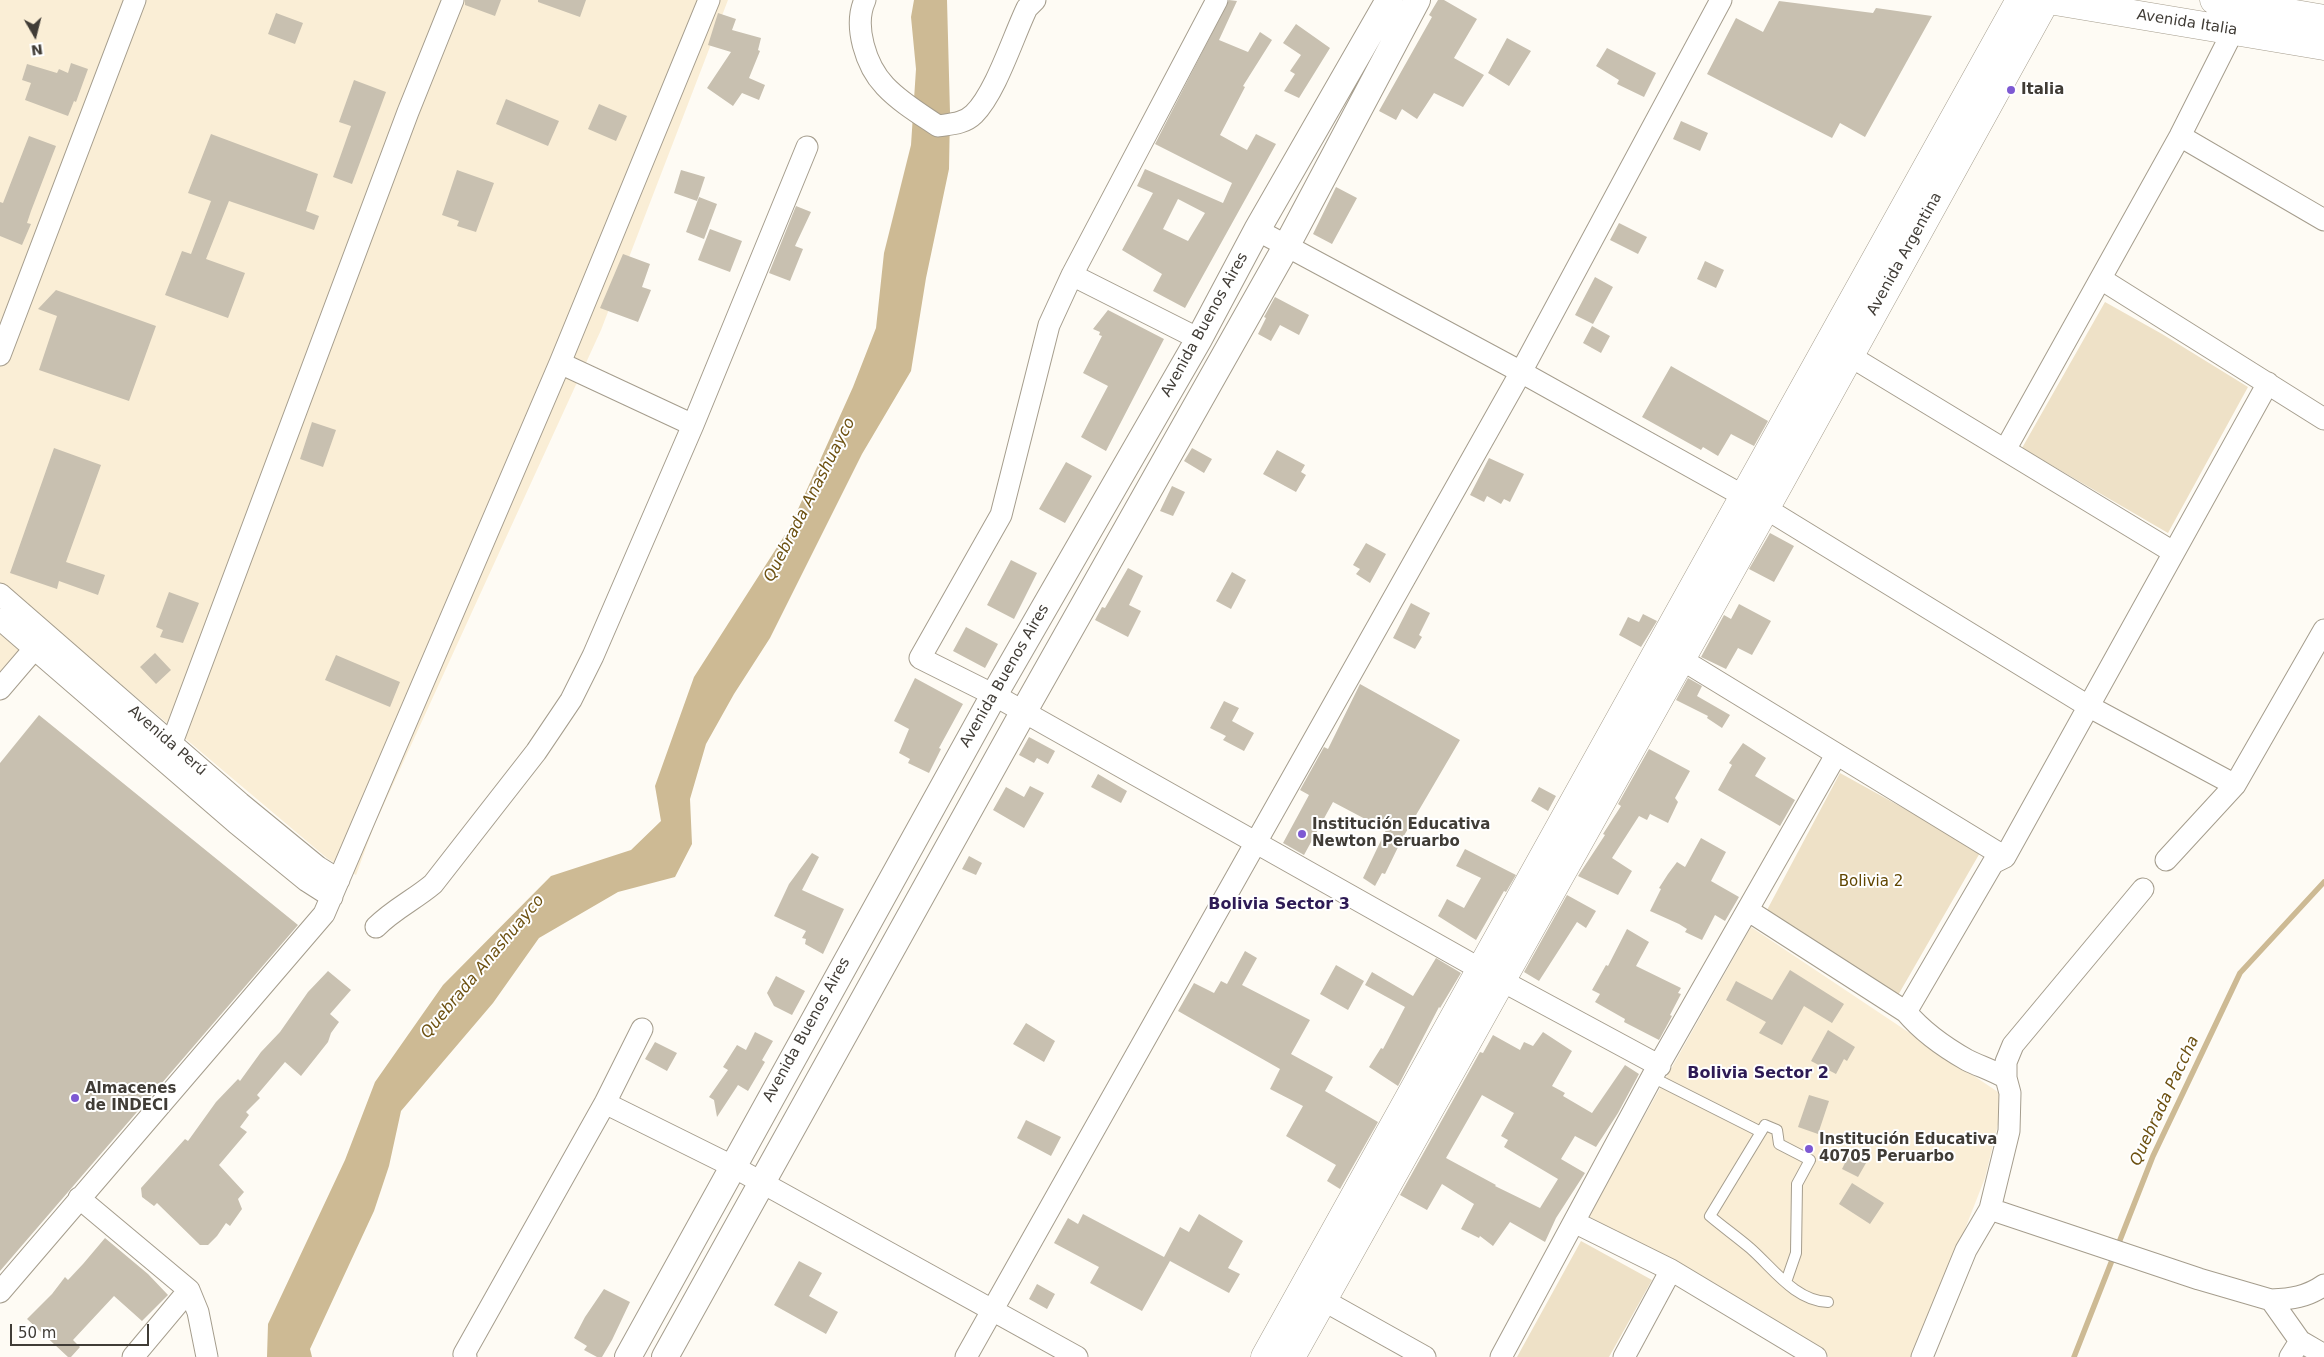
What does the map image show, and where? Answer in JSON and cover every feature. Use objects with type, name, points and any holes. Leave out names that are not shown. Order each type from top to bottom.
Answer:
[{"type":"main road","name":"Avenida Argentina","points":[[1755,503],[2020,0]]},
{"type":"main road","name":"Avenida Argentina","points":[[1755,503],[1850,356],[2047,0]]},
{"type":"main road","name":"Avenida Italia","points":[[2047,0],[2324,46]]},
{"type":"main road","name":"Avenida Italia","points":[[2214,0],[2324,19]]},
{"type":"main road","points":[[1265,1357],[1681,660],[1755,503]]},
{"type":"main road","points":[[1291,1357],[1323,1300],[1492,976],[1755,503]]},
{"type":"street","points":[[0,355],[135,0]]},
{"type":"street","points":[[168,753],[453,0]]},
{"type":"street","points":[[0,1292],[78,1198],[324,914],[560,363],[709,0]]},
{"type":"street","points":[[865,0],[861,9],[861,31],[867,56],[884,86],[938,126],[958,124],[973,114],[996,81],[1027,8],[1034,0]]},
{"type":"street","points":[[1217,0],[1072,275],[1049,325],[1001,515],[920,658],[1024,711],[1492,976],[1656,1072]]},
{"type":"street","name":"Avenida Buenos Aires","points":[[628,1357],[994,695],[1199,339],[1257,230],[1389,0]]},
{"type":"street","points":[[665,1357],[1024,711],[1287,245],[1417,0]]},
{"type":"street","points":[[966,1357],[1521,372],[1721,0]]},
{"type":"street","points":[[2005,450],[2180,136],[2233,31]]},
{"type":"street","points":[[2180,136],[2324,220]]},
{"type":"street","points":[[376,927],[392,911],[413,900],[433,884],[536,752],[562,714],[593,656],[693,425],[807,147]]},
{"type":"street","points":[[1257,230],[1521,372],[1755,503],[2088,706],[2235,785]]},
{"type":"street","points":[[1072,275],[1199,339]]},
{"type":"street","points":[[2101,279],[2324,419]]},
{"type":"street","points":[[1850,356],[2173,552]]},
{"type":"street","points":[[560,363],[693,425]]},
{"type":"street","points":[[1906,1012],[1993,862],[2005,857],[2268,383]]},
{"type":"street","name":"Avenida Perú","points":[[0,594],[306,881],[336,889]]},
{"type":"street","name":"Avenida Perú","points":[[0,619],[168,753]]},
{"type":"street","points":[[2166,860],[2235,785],[2324,630]]},
{"type":"street","points":[[0,689],[35,648]]},
{"type":"street","points":[[1681,660],[2005,857]]},
{"type":"street","points":[[1501,1357],[1656,1072],[1836,755]]},
{"type":"street","points":[[1922,1357],[1966,1250],[1990,1209],[2009,1131],[2010,1093],[2006,1078],[2006,1062],[2013,1045],[2143,888]]},
{"type":"street","points":[[1748,912],[1906,1012],[1919,1027],[1968,1060],[1986,1066],[2006,1078]]},
{"type":"street","points":[[466,1357],[464,1354],[605,1102],[642,1029]]},
{"type":"street","points":[[605,1102],[762,1182],[993,1308],[1077,1357]]},
{"type":"street","points":[[78,1198],[189,1290],[198,1312],[208,1357]]},
{"type":"street","points":[[1990,1209],[2200,1279],[2271,1300],[2294,1299],[2314,1292],[2324,1285]]},
{"type":"street","points":[[1574,1222],[1671,1270],[1816,1357]]},
{"type":"street","points":[[1624,1357],[1671,1270]]},
{"type":"street","points":[[133,1357],[189,1290]]},
{"type":"street","points":[[1323,1300],[1425,1357]]},
{"type":"street","points":[[2271,1300],[2295,1349],[2324,1355]]},
{"type":"lane","points":[[1656,1072],[1761,1132]]},
{"type":"lane","points":[[1786,1282],[1796,1253],[1797,1184],[1810,1160],[1778,1144],[1777,1130],[1765,1125],[1710,1216],[1751,1249],[1786,1282],[1804,1296],[1818,1302],[1828,1302]]},
{"type":"shaded area","points":[[0,0],[728,0],[601,330],[374,826],[356,875],[328,859],[72,643],[28,671],[0,701]]},
{"type":"shaded area","name":"Institución Educativa 40705 Peruarbo","points":[[1751,927],[2001,1094],[1999,1120],[1985,1178],[1915,1357],[1829,1357],[1588,1216]]},
{"type":"green space","points":[[2105,302],[2162,334],[2248,387],[2168,533],[2022,448]]},
{"type":"green space","name":"Bolivia 2","points":[[1840,773],[1981,851],[1897,997],[1767,910]]},
{"type":"green space","points":[[1581,1241],[1652,1280],[1609,1357],[1517,1357]]},
{"type":"water","name":"Quebrada Anashuayco","points":[[914,0],[947,0],[950,113],[949,169],[926,278],[911,371],[862,454],[770,638],[734,694],[706,744],[690,799],[692,844],[675,877],[618,892],[539,938],[493,1003],[401,1111],[389,1166],[374,1211],[310,1349],[312,1357],[267,1357],[268,1324],[345,1160],[375,1082],[443,985],[551,876],[631,850],[661,821],[655,786],[694,677],[790,527],[853,387],[876,328],[884,253],[911,145],[916,69],[911,17]]},
{"type":"building","points":[[465,0],[501,0],[495,16],[465,5]]},
{"type":"building","points":[[538,0],[586,0],[580,17],[538,2]]},
{"type":"building","points":[[1229,0],[1237,1],[1219,40],[1248,52],[1260,32],[1272,40],[1243,86],[1245,87],[1220,135],[1247,150],[1256,134],[1276,144],[1185,308],[1153,291],[1162,274],[1122,250],[1153,193],[1137,186],[1145,169],[1223,203],[1232,183],[1155,144]],"holes":[[[1178,199],[1205,213],[1188,241],[1163,229]]]},
{"type":"building","points":[[1438,0],[1444,0],[1477,19],[1454,58],[1484,75],[1463,107],[1434,93],[1417,119],[1402,109],[1396,120],[1379,111],[1432,17],[1429,15]]},
{"type":"building","points":[[1779,1],[1873,13],[1876,8],[1932,16],[1865,137],[1840,123],[1832,138],[1707,74],[1736,18],[1763,32]]},
{"type":"building","points":[[276,13],[303,23],[295,44],[268,34]]},
{"type":"building","points":[[718,13],[736,19],[732,30],[761,38],[758,50],[760,51],[749,78],[765,85],[759,100],[742,93],[733,106],[707,88],[731,52],[708,45]]},
{"type":"building","points":[[1296,24],[1330,48],[1299,98],[1284,91],[1295,74],[1290,71],[1301,55],[1283,43]]},
{"type":"building","points":[[1507,38],[1531,51],[1509,86],[1488,73]]},
{"type":"building","points":[[1607,48],[1656,73],[1644,97],[1617,84],[1619,80],[1596,66]]},
{"type":"building","points":[[71,63],[88,69],[76,102],[74,101],[68,116],[25,100],[31,83],[22,80],[27,64],[57,73],[59,69],[68,73]]},
{"type":"building","points":[[354,80],[386,92],[352,184],[333,177],[351,126],[339,122]]},
{"type":"building","points":[[506,99],[559,121],[548,146],[496,124]]},
{"type":"building","points":[[599,104],[627,116],[616,141],[588,129]]},
{"type":"building","points":[[1681,121],[1708,133],[1700,151],[1673,139]]},
{"type":"building","points":[[211,134],[318,174],[306,211],[319,216],[314,230],[229,201],[206,259],[245,273],[228,318],[165,295],[182,251],[191,254],[211,201],[188,193]]},
{"type":"building","points":[[29,136],[56,146],[31,211],[27,223],[31,224],[22,245],[0,236],[0,202],[3,203]]},
{"type":"building","points":[[457,170],[494,183],[476,232],[457,226],[459,221],[442,215]]},
{"type":"building","points":[[681,170],[705,177],[697,201],[674,193]]},
{"type":"building","points":[[1336,187],[1357,198],[1332,244],[1313,234]]},
{"type":"building","points":[[699,197],[717,204],[704,239],[686,232]]},
{"type":"building","points":[[796,206],[811,212],[795,246],[803,249],[790,281],[769,273]]},
{"type":"building","points":[[1619,223],[1647,237],[1638,254],[1610,240]]},
{"type":"building","points":[[710,229],[742,241],[730,272],[698,260]]},
{"type":"building","points":[[623,254],[650,264],[642,287],[651,290],[638,322],[600,308]]},
{"type":"building","points":[[1705,261],[1724,270],[1716,288],[1697,279]]},
{"type":"building","points":[[1595,277],[1613,287],[1593,324],[1575,315]]},
{"type":"building","points":[[56,290],[156,326],[129,401],[39,370],[57,316],[38,309]]},
{"type":"building","points":[[1275,297],[1309,315],[1299,335],[1280,325],[1271,341],[1258,334],[1266,318],[1264,317]]},
{"type":"building","points":[[1108,310],[1164,339],[1106,451],[1081,437],[1108,386],[1083,373],[1102,336],[1099,335],[1100,332],[1093,329]]},
{"type":"building","points":[[1592,326],[1610,336],[1601,353],[1583,343]]},
{"type":"building","points":[[1671,366],[1768,421],[1754,446],[1731,434],[1718,456],[1703,447],[1701,450],[1642,417]]},
{"type":"building","points":[[312,422],[336,430],[323,467],[300,459]]},
{"type":"building","points":[[54,448],[101,465],[66,562],[105,575],[98,595],[59,581],[57,589],[10,573]]},
{"type":"building","points":[[1192,448],[1212,459],[1204,473],[1184,461]]},
{"type":"building","points":[[1277,450],[1305,465],[1301,472],[1306,475],[1296,492],[1263,474]]},
{"type":"building","points":[[1489,458],[1524,474],[1510,502],[1504,499],[1501,504],[1487,496],[1484,502],[1470,495]]},
{"type":"building","points":[[1066,462],[1092,476],[1065,523],[1039,509]]},
{"type":"building","points":[[1172,486],[1185,492],[1173,516],[1160,511]]},
{"type":"building","points":[[1770,533],[1794,546],[1774,582],[1749,569]]},
{"type":"building","points":[[1366,543],[1386,554],[1370,583],[1356,574],[1360,569],[1353,565]]},
{"type":"building","points":[[1011,560],[1037,573],[1014,619],[987,605]]},
{"type":"building","points":[[1128,568],[1143,576],[1129,605],[1141,611],[1128,637],[1095,620],[1102,607],[1105,608]]},
{"type":"building","points":[[1232,572],[1246,580],[1231,609],[1216,601]]},
{"type":"building","points":[[169,592],[199,603],[183,643],[160,637],[163,630],[156,627]]},
{"type":"building","points":[[1411,603],[1430,613],[1419,635],[1422,637],[1415,649],[1393,638]]},
{"type":"building","points":[[1739,604],[1771,621],[1752,655],[1738,648],[1726,669],[1701,657],[1724,615],[1731,619]]},
{"type":"building","points":[[1643,614],[1657,621],[1641,647],[1619,635],[1628,617],[1639,622]]},
{"type":"building","points":[[966,627],[998,644],[985,668],[953,651]]},
{"type":"building","points":[[155,653],[171,670],[156,684],[140,667]]},
{"type":"building","points":[[336,655],[400,682],[390,707],[325,680]]},
{"type":"building","points":[[915,678],[963,704],[939,748],[941,749],[929,773],[908,763],[910,759],[899,753],[909,729],[894,721]]},
{"type":"building","points":[[1688,678],[1702,686],[1697,696],[1730,715],[1722,728],[1707,718],[1708,716],[1676,700]]},
{"type":"building","points":[[1360,684],[1460,740],[1402,839],[1385,874],[1382,873],[1375,886],[1363,878],[1386,830],[1333,802],[1304,855],[1283,843],[1309,795],[1300,790],[1324,747],[1328,749]]},
{"type":"building","points":[[1224,701],[1239,708],[1232,721],[1254,733],[1244,751],[1223,740],[1226,736],[1210,728]]},
{"type":"building","name":"Almacenes de INDECI","points":[[39,715],[298,925],[0,1271],[0,763]]},
{"type":"building","points":[[1029,737],[1055,751],[1048,764],[1037,758],[1034,763],[1019,755]]},
{"type":"building","points":[[1743,743],[1766,758],[1755,776],[1795,800],[1780,826],[1718,790],[1732,765],[1729,763]]},
{"type":"building","points":[[1649,749],[1690,771],[1675,798],[1678,802],[1668,823],[1650,814],[1647,820],[1639,816],[1612,858],[1632,871],[1618,895],[1578,876],[1605,835],[1603,834],[1621,806],[1618,804]]},
{"type":"building","points":[[1098,774],[1127,791],[1121,803],[1091,787]]},
{"type":"building","points":[[1030,786],[1044,793],[1024,828],[993,810],[1006,787],[1024,797]]},
{"type":"building","points":[[1539,787],[1556,796],[1548,811],[1531,801]]},
{"type":"building","points":[[1701,838],[1726,852],[1711,881],[1739,897],[1725,921],[1715,915],[1702,940],[1685,932],[1687,929],[1679,924],[1650,911],[1661,889],[1659,888],[1668,874],[1677,862],[1685,867]]},
{"type":"building","points":[[1465,849],[1516,875],[1506,892],[1504,891],[1476,940],[1438,916],[1447,899],[1464,908],[1481,878],[1456,866]]},
{"type":"building","points":[[812,853],[819,857],[802,890],[844,909],[823,954],[805,944],[806,939],[802,938],[806,931],[774,916],[789,884]]},
{"type":"building","points":[[969,856],[982,863],[976,875],[962,869]]},
{"type":"building","points":[[1567,895],[1596,911],[1586,928],[1577,922],[1539,981],[1524,972]]},
{"type":"building","points":[[1627,929],[1649,942],[1636,966],[1681,988],[1678,993],[1681,994],[1670,1015],[1672,1016],[1659,1040],[1624,1022],[1625,1019],[1595,1002],[1600,994],[1592,990],[1606,965],[1608,966]]},
{"type":"building","points":[[1245,951],[1257,958],[1242,985],[1310,1020],[1291,1054],[1333,1077],[1325,1091],[1378,1122],[1340,1189],[1327,1181],[1336,1165],[1286,1136],[1303,1106],[1270,1089],[1280,1069],[1178,1011],[1194,983],[1214,993],[1221,981],[1227,984]]},
{"type":"building","points":[[1436,958],[1461,973],[1439,1007],[1398,1086],[1369,1067],[1381,1048],[1383,1049],[1405,1007],[1365,985],[1372,972],[1413,996]]},
{"type":"building","points":[[1336,965],[1364,981],[1348,1010],[1320,994]]},
{"type":"building","points":[[1790,970],[1844,1004],[1832,1023],[1804,1006],[1782,1045],[1759,1033],[1766,1022],[1726,1000],[1736,981],[1772,1000]]},
{"type":"building","points":[[328,971],[351,990],[330,1014],[339,1022],[331,1033],[328,1042],[301,1076],[285,1062],[257,1095],[260,1098],[246,1112],[249,1115],[240,1127],[247,1132],[219,1165],[244,1192],[238,1199],[242,1209],[230,1226],[226,1223],[208,1245],[200,1245],[157,1203],[154,1206],[142,1197],[141,1188],[185,1139],[188,1141],[216,1102],[238,1079],[240,1081],[261,1052],[280,1032],[308,992]]},
{"type":"building","points":[[776,976],[805,991],[792,1015],[774,1006],[767,993]]},
{"type":"building","points":[[1026,1023],[1055,1041],[1044,1062],[1013,1044]]},
{"type":"building","points":[[1828,1030],[1855,1047],[1847,1061],[1844,1059],[1836,1074],[1811,1061]]},
{"type":"building","points":[[755,1032],[773,1041],[762,1060],[765,1062],[748,1091],[738,1085],[717,1117],[714,1100],[709,1097],[728,1070],[723,1067],[737,1045],[746,1050]]},
{"type":"building","points":[[1543,1032],[1572,1051],[1552,1086],[1565,1093],[1563,1096],[1592,1113],[1625,1065],[1639,1074],[1618,1113],[1596,1147],[1575,1136],[1561,1159],[1585,1173],[1556,1218],[1545,1242],[1510,1222],[1493,1246],[1480,1236],[1479,1238],[1461,1229],[1474,1204],[1442,1184],[1427,1210],[1400,1195],[1480,1052],[1483,1053],[1493,1035],[1520,1050],[1524,1042],[1533,1046]],"holes":[[[1482,1095],[1514,1113],[1501,1136],[1508,1140],[1504,1147],[1558,1179],[1540,1208],[1495,1186],[1446,1158]]]},
{"type":"building","points":[[655,1042],[677,1053],[667,1071],[645,1059]]},
{"type":"building","points":[[1809,1095],[1829,1101],[1818,1134],[1798,1127]]},
{"type":"building","points":[[1026,1120],[1061,1137],[1051,1156],[1017,1138]]},
{"type":"building","points":[[1853,1147],[1870,1156],[1858,1177],[1842,1169]]},
{"type":"building","points":[[1852,1183],[1884,1203],[1870,1224],[1839,1204]]},
{"type":"building","points":[[1083,1214],[1164,1257],[1180,1227],[1189,1232],[1199,1214],[1243,1241],[1228,1268],[1240,1274],[1229,1293],[1170,1261],[1142,1311],[1090,1283],[1099,1267],[1054,1243],[1068,1218],[1078,1224]]},
{"type":"building","points":[[105,1238],[148,1274],[168,1295],[142,1321],[114,1296],[73,1340],[80,1347],[71,1357],[68,1357],[27,1319],[52,1294],[65,1277],[68,1280]]},
{"type":"building","points":[[799,1261],[822,1273],[809,1296],[838,1312],[826,1334],[774,1305]]},
{"type":"building","points":[[1037,1284],[1055,1294],[1047,1309],[1029,1299]]},
{"type":"building","points":[[604,1289],[630,1302],[602,1357],[597,1357],[584,1350],[587,1346],[574,1338],[585,1317]]},
{"type":"waterway","name":"Quebrada Paccha","points":[[2074,1357],[2153,1156],[2240,973],[2324,882]]},
{"type":"place","name":"Italia","points":[[2011,90]]},
{"type":"place","name":"Institución Educativa Newton Peruarbo","points":[[1302,834]]},
{"type":"place","name":"Almacenes de INDECI","points":[[75,1098]]},
{"type":"place","name":"Institución Educativa 40705 Peruarbo","points":[[1809,1149]]},
{"type":"district","name":"Bolivia Sector 3","points":[[1279,905]]},
{"type":"district","name":"Bolivia Sector 2","points":[[1758,1074]]}]
